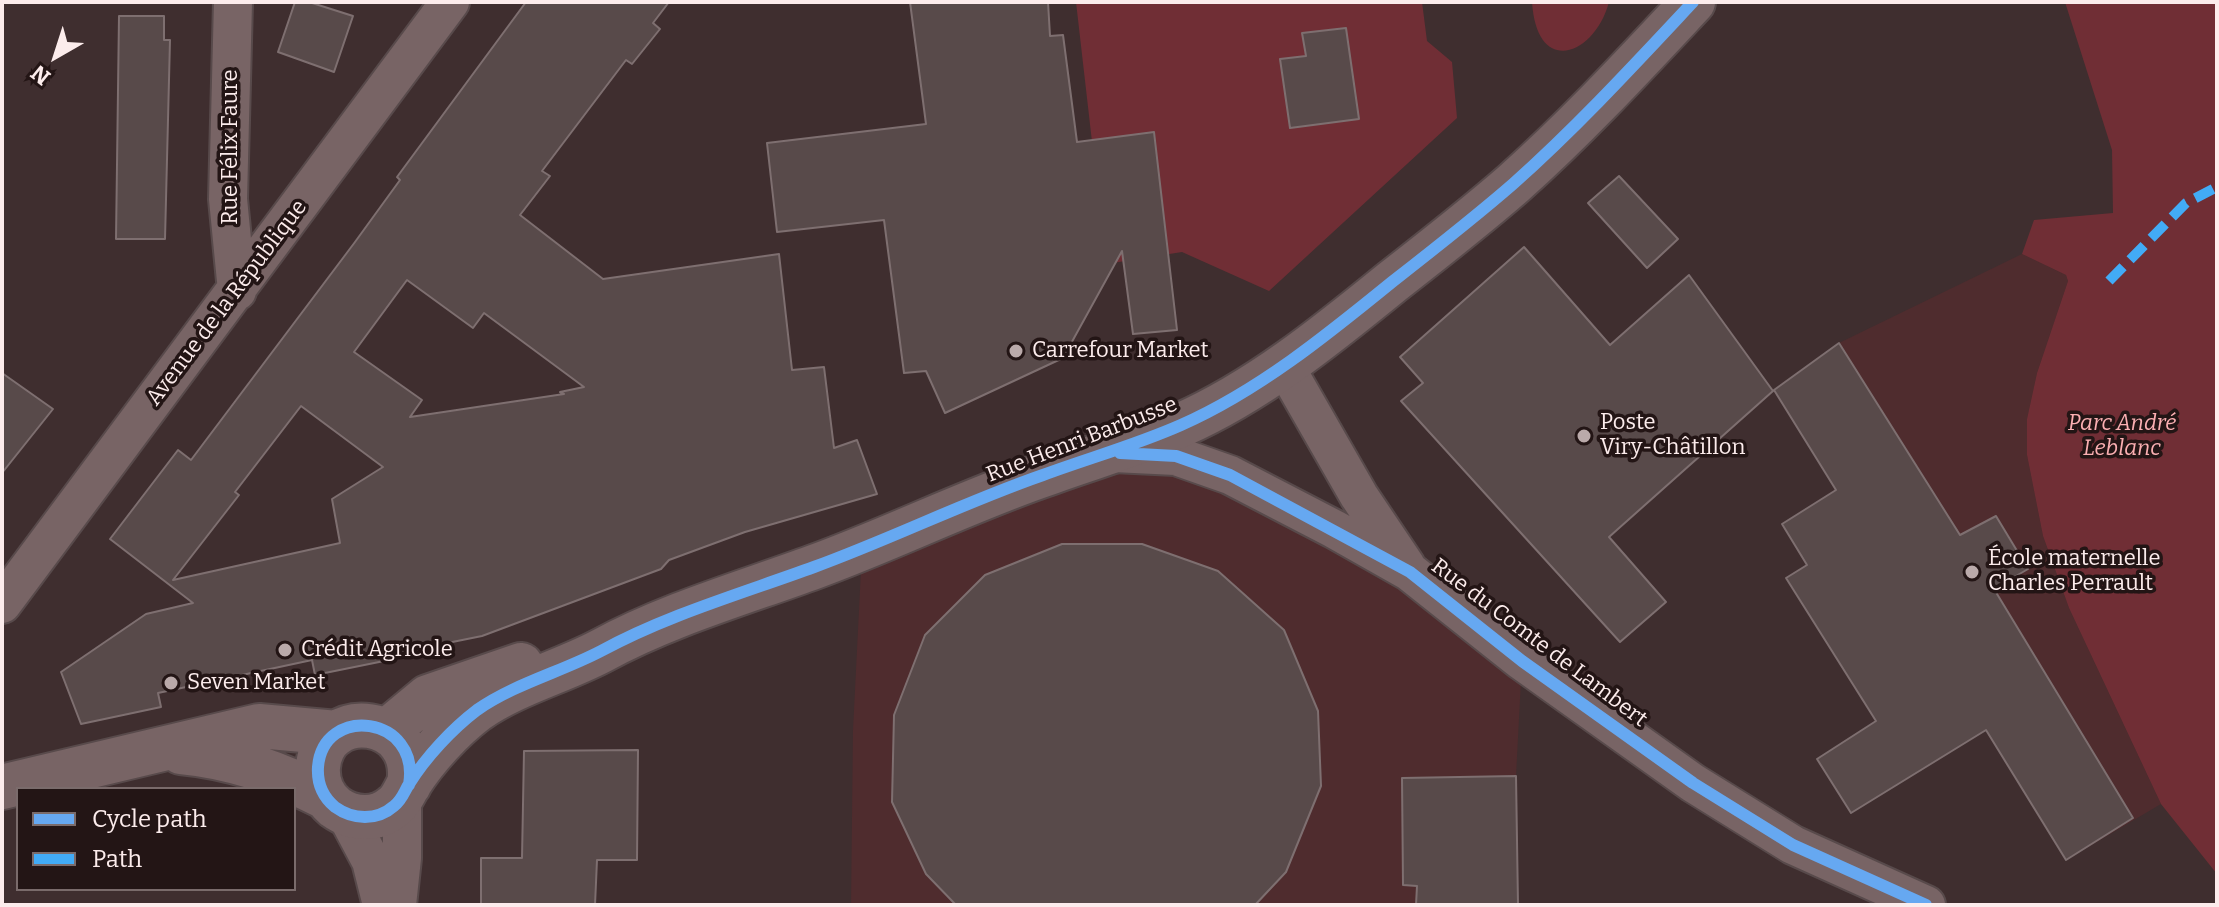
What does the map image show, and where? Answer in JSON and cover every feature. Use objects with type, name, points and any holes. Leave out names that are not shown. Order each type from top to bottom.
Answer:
[{"type":"street","name":"Rue Félix Faure","points":[[233,2],[228,199],[237,291]]},
{"type":"street","name":"Avenue de la République","points":[[2,604],[450,2]]},
{"type":"street","name":"Rue Henri Barbusse","points":[[405,792],[456,727],[481,707],[570,668],[627,637],[862,550],[1041,475],[1112,453],[1185,424],[1284,365],[1354,314],[1510,186],[1578,123],[1693,2]]},
{"type":"street","name":"Rue du Comte de Lambert","points":[[1284,365],[1359,496],[1410,572]]},
{"type":"street","name":"Rue du Comte de Lambert","points":[[1112,453],[1176,456],[1230,475],[1410,572],[1522,661],[1693,783],[1793,845],[1926,905]]},
{"type":"street","name":"Rue Henri Barbusse","points":[[387,731],[428,697],[458,684],[564,649],[627,637]]},
{"type":"street","points":[[2,787],[259,726],[337,733],[361,725],[387,731],[406,752],[410,763],[397,905]]},
{"type":"street","points":[[337,733],[327,743],[317,770],[371,861],[382,905]]},
{"type":"street","points":[[159,750],[232,759],[286,777],[335,805],[371,817],[393,808],[405,792]]},
{"type":"street","points":[[2,761],[33,771],[73,770]]},
{"type":"shaded area","name":"École maternelle Charles Perrault","points":[[2022,254],[2066,275],[2068,281],[2037,373],[2027,419],[2027,455],[2043,536],[2069,608],[2161,804],[2066,860],[1774,390],[1839,343]]},
{"type":"shaded area","points":[[1112,453],[1230,475],[1522,661],[1516,776],[1402,779],[1403,884],[1417,886],[1416,905],[1255,905],[1286,871],[1321,786],[1318,711],[1284,631],[1218,571],[1142,544],[1062,544],[985,575],[925,635],[894,715],[892,802],[926,874],[956,905],[851,905],[853,730],[862,550]]},
{"type":"green space","points":[[1076,2],[1422,2],[1427,41],[1452,62],[1457,118],[1269,291],[1182,252],[1106,264]]},
{"type":"green space","points":[[1532,2],[1609,2],[1592,35],[1580,45],[1567,50],[1555,49],[1544,42],[1536,26]]},
{"type":"green space","name":"Parc André Leblanc","points":[[2065,2],[2217,2],[2217,874],[2161,804],[2069,608],[2043,536],[2027,455],[2027,419],[2037,373],[2068,281],[2066,275],[2022,254],[2034,220],[2113,213],[2112,150]]},
{"type":"building","points":[[295,2],[309,2],[353,16],[334,72],[278,52]]},
{"type":"building","points":[[526,2],[669,2],[653,23],[660,29],[632,64],[626,60],[542,171],[550,176],[520,215],[603,279],[779,254],[792,370],[824,367],[834,448],[857,440],[877,494],[745,532],[669,560],[661,569],[482,636],[388,655],[389,660],[315,675],[312,660],[158,693],[161,707],[81,724],[61,672],[146,614],[193,603],[110,539],[178,450],[191,460],[355,242],[400,180],[397,177]],"holes":[[[407,280],[473,328],[484,313],[584,387],[560,392],[564,394],[410,417],[422,400],[354,352]],[[301,406],[383,467],[332,499],[340,543],[173,580],[239,495],[235,492]]]},
{"type":"building","points":[[910,2],[1048,2],[1050,36],[1063,35],[1077,142],[1154,132],[1177,330],[1133,334],[1122,251],[1063,358],[945,413],[926,371],[904,373],[884,220],[777,232],[767,143],[926,124]]},
{"type":"building","points":[[119,16],[164,16],[164,40],[170,40],[165,239],[116,239]]},
{"type":"building","points":[[1346,28],[1359,119],[1290,128],[1280,59],[1306,56],[1302,33]]},
{"type":"building","points":[[1619,176],[1678,239],[1647,268],[1588,203]]},
{"type":"building","name":"Poste Viry-Châtillon","points":[[1524,247],[1610,345],[1689,275],[1773,391],[1609,537],[1666,602],[1620,642],[1401,401],[1423,383],[1400,357]]},
{"type":"building","points":[[1839,343],[1960,535],[1996,516],[2028,569],[1994,589],[2133,818],[2066,860],[1986,730],[1851,813],[1817,759],[1876,721],[1786,578],[1807,565],[1782,524],[1836,490],[1774,390]]},
{"type":"building","points":[[2,373],[53,409],[2,473]]},
{"type":"building","points":[[1062,544],[1142,544],[1218,571],[1284,630],[1318,711],[1321,786],[1286,872],[1255,905],[956,905],[926,874],[892,802],[894,715],[925,635],[985,575]]},
{"type":"building","points":[[638,750],[637,860],[597,860],[595,905],[481,905],[481,858],[522,858],[524,751]]},
{"type":"building","points":[[1516,776],[1518,905],[1416,905],[1417,886],[1403,885],[1402,778]]},
{"type":"marked path","points":[[2109,281],[2186,203],[2217,187]]},
{"type":"cycle path","points":[[409,785],[409,762],[401,744],[387,732],[370,726],[352,727],[336,733],[324,747],[318,773],[327,799],[349,814],[365,817],[380,814],[399,801],[423,764],[449,735],[477,710],[506,693],[679,615],[843,556],[1014,486],[1164,432],[1237,396],[1317,342],[1513,184],[1583,118],[1693,2]]},
{"type":"cycle path","points":[[1120,453],[1176,456],[1230,475],[1410,572],[1522,661],[1693,783],[1793,845],[1926,905]]},
{"type":"place","name":"Carrefour Market","points":[[1016,351]]},
{"type":"place","name":"Poste Viry-Châtillon","points":[[1584,436]]},
{"type":"place","name":"École maternelle Charles Perrault","points":[[1972,572]]},
{"type":"place","name":"Crédit Agricole","points":[[285,650]]},
{"type":"place","name":"Seven Market","points":[[171,683]]}]
